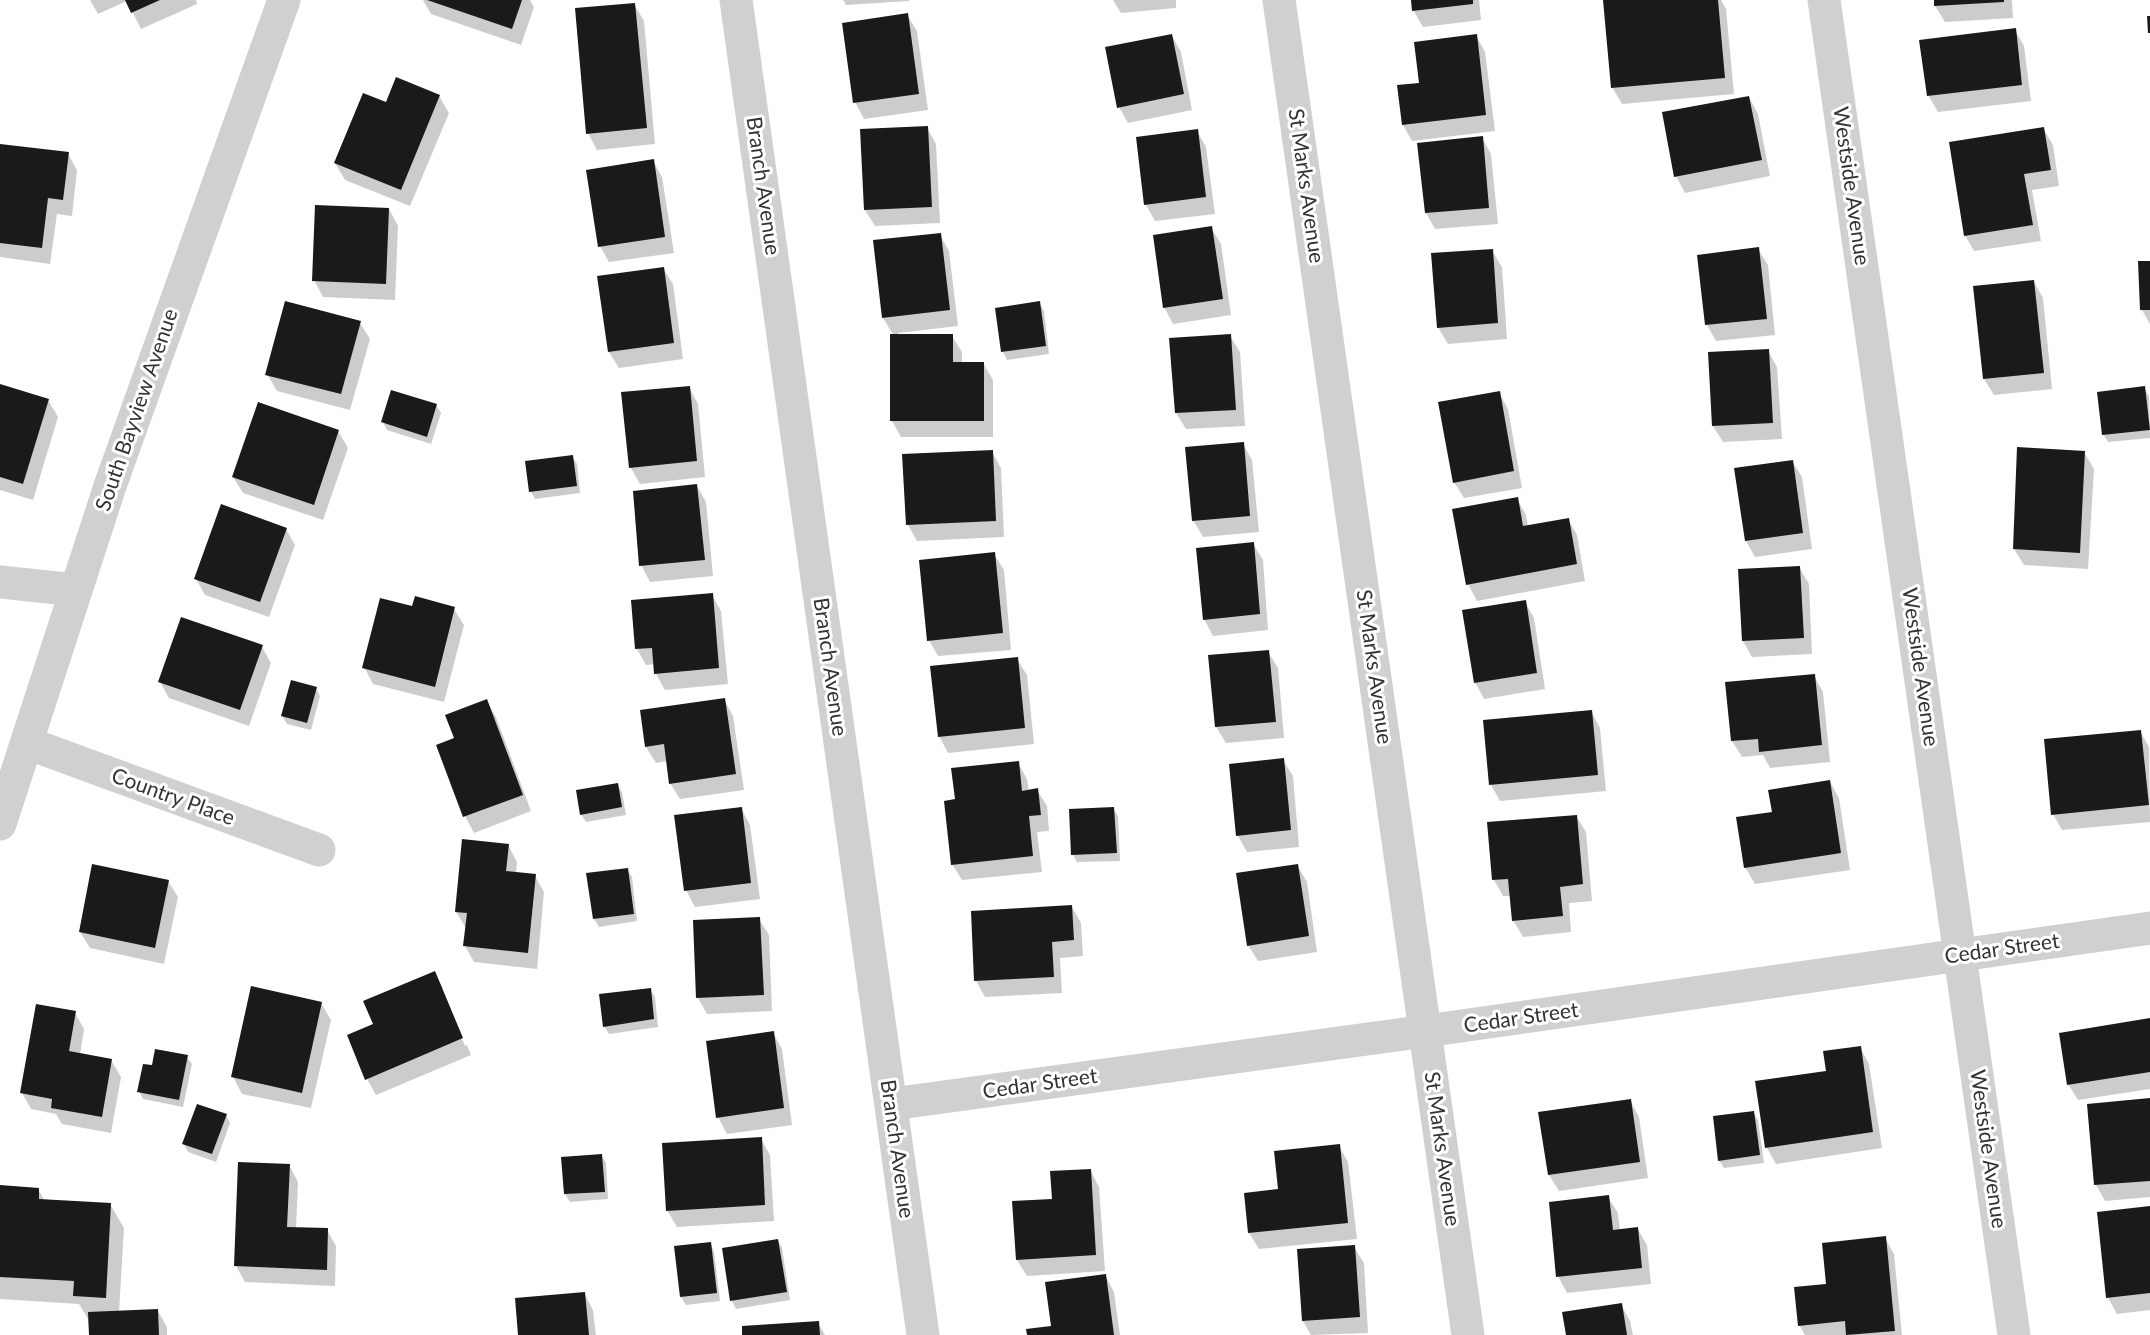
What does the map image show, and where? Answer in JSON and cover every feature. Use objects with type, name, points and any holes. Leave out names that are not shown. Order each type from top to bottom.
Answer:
[{"type":"street","name":"South Bayview Avenue","points":[[0,824],[110,486],[284,0]]},
{"type":"street","name":"Branch Avenue","points":[[736,0],[923,1335]]},
{"type":"street","name":"St Marks Avenue","points":[[1280,0],[1468,1335]]},
{"type":"street","name":"Westside Avenue","points":[[1824,0],[2014,1335]]},
{"type":"street","points":[[0,582],[75,590]]},
{"type":"street","name":"Country Place","points":[[27,743],[319,850]]},
{"type":"street","name":"Cedar Street","points":[[892,1104],[2150,928]]},
{"type":"building","points":[[125,0],[160,0],[131,13]]},
{"type":"building","points":[[427,0],[522,0],[512,29]]},
{"type":"building","points":[[1411,0],[1473,0],[1473,4],[1412,11]]},
{"type":"building","points":[[1603,0],[1718,0],[1725,78],[1611,88]]},
{"type":"building","points":[[1934,0],[2004,0],[2004,2],[1934,6]]},
{"type":"building","points":[[635,3],[647,128],[586,134],[575,8]]},
{"type":"building","points":[[908,13],[919,94],[853,103],[842,23]]},
{"type":"building","points":[[2147,16],[2150,16],[2150,33],[2148,33]]},
{"type":"building","points":[[2016,28],[2022,85],[1927,96],[1919,40]]},
{"type":"building","points":[[1172,34],[1184,94],[1117,108],[1105,47]]},
{"type":"building","points":[[1477,34],[1486,115],[1402,125],[1397,85],[1419,83],[1414,42]]},
{"type":"building","points":[[396,77],[440,95],[401,190],[334,163],[363,93],[386,102]]},
{"type":"building","points":[[1749,96],[1762,160],[1674,177],[1662,112]]},
{"type":"building","points":[[928,126],[932,207],[864,210],[860,129]]},
{"type":"building","points":[[2044,127],[2051,170],[2024,174],[2033,225],[1964,236],[1949,142]]},
{"type":"building","points":[[1198,129],[1206,197],[1144,205],[1136,137]]},
{"type":"building","points":[[1483,136],[1489,208],[1425,213],[1417,143]]},
{"type":"building","points":[[0,144],[69,152],[63,200],[48,198],[42,248],[0,243]]},
{"type":"building","points":[[654,159],[665,237],[598,247],[586,170]]},
{"type":"building","points":[[315,205],[389,208],[386,284],[312,281]]},
{"type":"building","points":[[1212,226],[1223,299],[1163,308],[1153,235]]},
{"type":"building","points":[[941,233],[950,310],[882,318],[873,240]]},
{"type":"building","points":[[1759,247],[1767,319],[1705,325],[1697,255]]},
{"type":"building","points":[[1493,249],[1498,323],[1437,328],[1431,253]]},
{"type":"building","points":[[2138,261],[2150,261],[2150,310],[2140,310]]},
{"type":"building","points":[[664,267],[674,343],[608,352],[597,276]]},
{"type":"building","points":[[2034,280],[2044,373],[1983,379],[1973,286]]},
{"type":"building","points":[[285,301],[361,321],[341,394],[265,375]]},
{"type":"building","points":[[1040,301],[1046,346],[1001,352],[995,308]]},
{"type":"building","points":[[890,334],[953,334],[953,362],[984,362],[984,421],[890,421]]},
{"type":"building","points":[[1231,334],[1236,410],[1175,413],[1169,338]]},
{"type":"building","points":[[1769,349],[1773,423],[1712,426],[1708,352]]},
{"type":"building","points":[[0,384],[49,399],[23,484],[0,477]]},
{"type":"building","points":[[690,386],[697,461],[629,468],[621,392]]},
{"type":"building","points":[[2145,386],[2150,430],[2102,435],[2097,392]]},
{"type":"building","points":[[391,390],[437,404],[427,437],[381,422]]},
{"type":"building","points":[[1500,391],[1514,471],[1453,483],[1438,402]]},
{"type":"building","points":[[258,402],[339,430],[314,505],[232,477]]},
{"type":"building","points":[[1244,442],[1250,516],[1192,521],[1185,447]]},
{"type":"building","points":[[2017,447],[2085,451],[2080,553],[2013,549]]},
{"type":"building","points":[[993,450],[996,521],[906,525],[902,454]]},
{"type":"building","points":[[573,455],[577,486],[529,492],[525,461]]},
{"type":"building","points":[[1793,460],[1803,533],[1745,541],[1734,468]]},
{"type":"building","points":[[697,484],[705,560],[639,566],[633,491]]},
{"type":"building","points":[[1518,497],[1523,526],[1569,518],[1577,564],[1466,585],[1452,509]]},
{"type":"building","points":[[221,504],[287,528],[260,602],[194,579]]},
{"type":"building","points":[[1254,542],[1260,614],[1203,620],[1196,548]]},
{"type":"building","points":[[995,552],[1003,633],[927,641],[919,560]]},
{"type":"building","points":[[1800,566],[1804,638],[1742,641],[1738,569]]},
{"type":"building","points":[[713,593],[719,668],[654,674],[652,648],[635,649],[631,600]]},
{"type":"building","points":[[415,596],[455,607],[435,687],[362,668],[380,598],[412,606]]},
{"type":"building","points":[[1526,600],[1537,673],[1474,683],[1462,610]]},
{"type":"building","points":[[181,617],[263,645],[240,710],[158,682]]},
{"type":"building","points":[[1269,650],[1276,722],[1215,727],[1208,655]]},
{"type":"building","points":[[1018,657],[1025,728],[938,737],[930,666]]},
{"type":"building","points":[[1815,674],[1822,745],[1759,752],[1758,739],[1731,741],[1725,682]]},
{"type":"building","points":[[291,680],[317,687],[307,723],[281,716]]},
{"type":"building","points":[[725,698],[736,774],[669,784],[664,744],[645,747],[640,710]]},
{"type":"building","points":[[487,699],[523,795],[463,817],[436,745],[454,738],[445,715]]},
{"type":"building","points":[[1592,710],[1598,775],[1489,785],[1483,720]]},
{"type":"building","points":[[2141,730],[2149,805],[2051,815],[2044,739]]},
{"type":"building","points":[[1284,758],[1291,830],[1236,836],[1229,764]]},
{"type":"building","points":[[1019,761],[1022,791],[1038,788],[1041,815],[1029,816],[1033,856],[951,865],[944,801],[955,799],[951,768]]},
{"type":"building","points":[[1830,780],[1841,853],[1744,868],[1736,817],[1772,812],[1768,790]]},
{"type":"building","points":[[618,783],[622,807],[580,815],[576,790]]},
{"type":"building","points":[[742,807],[751,883],[684,891],[674,815]]},
{"type":"building","points":[[1114,807],[1117,853],[1071,855],[1069,809]]},
{"type":"building","points":[[1577,815],[1583,884],[1560,887],[1563,916],[1512,921],[1508,879],[1492,880],[1487,822]]},
{"type":"building","points":[[462,839],[509,844],[506,871],[536,874],[528,953],[463,946],[467,913],[455,912]]},
{"type":"building","points":[[92,864],[169,880],[155,948],[79,932]]},
{"type":"building","points":[[1298,864],[1309,936],[1247,946],[1236,873]]},
{"type":"building","points":[[628,868],[634,914],[593,919],[586,873]]},
{"type":"building","points":[[1072,905],[1074,940],[1052,942],[1054,977],[974,981],[971,911]]},
{"type":"building","points":[[760,917],[764,995],[696,998],[693,920]]},
{"type":"building","points":[[435,971],[463,1038],[365,1080],[347,1035],[373,1024],[363,1001]]},
{"type":"building","points":[[251,986],[322,1002],[302,1093],[231,1077]]},
{"type":"building","points":[[651,988],[654,1019],[603,1027],[599,994]]},
{"type":"building","points":[[36,1004],[76,1011],[69,1051],[112,1059],[102,1117],[51,1108],[52,1099],[20,1093]]},
{"type":"building","points":[[2150,1018],[2150,1072],[2067,1085],[2059,1033]]},
{"type":"building","points":[[774,1031],[784,1108],[716,1118],[706,1041]]},
{"type":"building","points":[[1861,1046],[1873,1132],[1765,1148],[1755,1081],[1826,1071],[1823,1051]]},
{"type":"building","points":[[155,1049],[188,1055],[179,1100],[137,1092],[143,1064],[152,1065]]},
{"type":"building","points":[[2150,1098],[2150,1181],[2094,1185],[2087,1104]]},
{"type":"building","points":[[1631,1099],[1640,1162],[1548,1175],[1538,1112]]},
{"type":"building","points":[[197,1104],[227,1114],[212,1154],[182,1144]]},
{"type":"building","points":[[1754,1111],[1760,1155],[1718,1161],[1713,1116]]},
{"type":"building","points":[[762,1137],[765,1205],[666,1211],[662,1143]]},
{"type":"building","points":[[1340,1144],[1348,1223],[1248,1233],[1244,1193],[1278,1189],[1274,1151]]},
{"type":"building","points":[[602,1154],[605,1192],[564,1194],[561,1157]]},
{"type":"building","points":[[238,1162],[290,1164],[287,1227],[328,1228],[327,1270],[234,1266]]},
{"type":"building","points":[[1091,1169],[1096,1255],[1016,1260],[1012,1201],[1052,1199],[1050,1171]]},
{"type":"building","points":[[0,1185],[39,1188],[39,1199],[111,1203],[106,1298],[73,1296],[74,1281],[0,1277]]},
{"type":"building","points":[[1609,1195],[1613,1230],[1638,1227],[1642,1268],[1556,1277],[1549,1202]]},
{"type":"building","points":[[2150,1206],[2150,1293],[2106,1298],[2097,1212]]},
{"type":"building","points":[[1886,1236],[1895,1331],[1846,1335],[1845,1321],[1798,1326],[1794,1287],[1826,1284],[1822,1243]]},
{"type":"building","points":[[778,1239],[787,1292],[730,1301],[722,1248]]},
{"type":"building","points":[[711,1242],[717,1293],[680,1297],[674,1246]]},
{"type":"building","points":[[1355,1245],[1360,1317],[1302,1321],[1297,1249]]},
{"type":"building","points":[[1106,1274],[1114,1335],[1027,1335],[1026,1329],[1051,1326],[1045,1282]]},
{"type":"building","points":[[585,1292],[589,1335],[518,1335],[515,1298]]},
{"type":"building","points":[[1622,1303],[1627,1335],[1566,1335],[1562,1312]]},
{"type":"building","points":[[158,1309],[159,1335],[89,1335],[88,1312]]},
{"type":"building","points":[[819,1321],[820,1335],[742,1335],[742,1326]]}]
